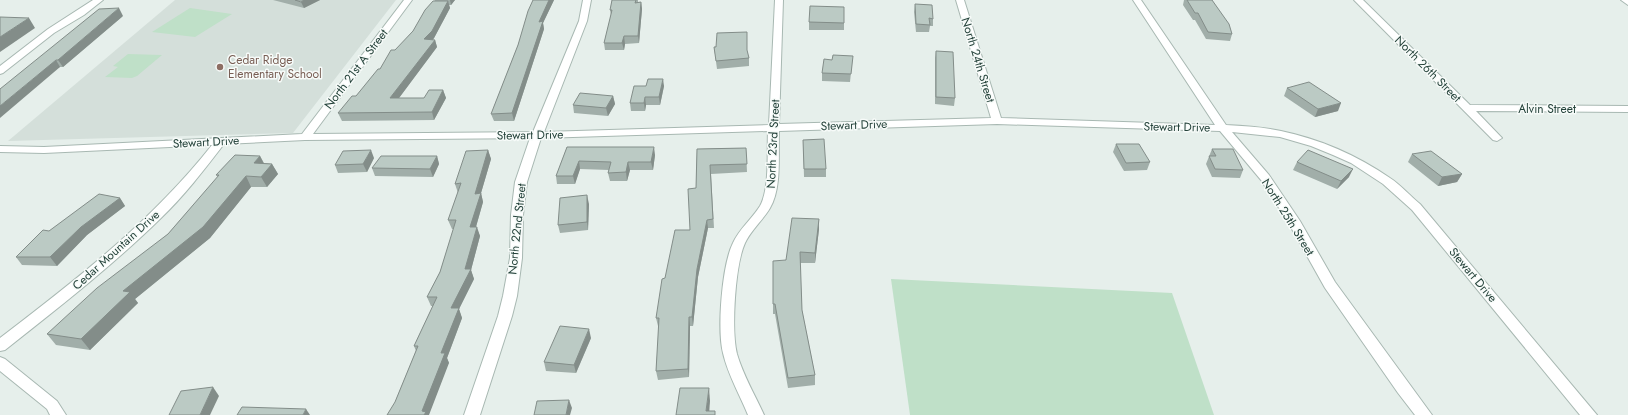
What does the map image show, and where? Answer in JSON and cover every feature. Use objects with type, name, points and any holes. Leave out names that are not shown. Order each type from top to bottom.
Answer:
[{"type":"street","points":[[0,71],[45,35],[99,0]]},
{"type":"street","name":"North 21st A Street","points":[[305,137],[408,0]]},
{"type":"street","name":"North 22nd Street","points":[[472,415],[505,316],[516,258],[517,215],[521,182],[528,155],[583,21],[587,0]]},
{"type":"street","name":"North 23rd Street","points":[[756,415],[749,395],[732,361],[727,344],[727,333],[734,261],[737,247],[744,234],[762,213],[770,198],[773,184],[779,0]]},
{"type":"street","name":"North 24th Street","points":[[960,0],[997,121]]},
{"type":"street","name":"North 25th Street","points":[[1137,0],[1223,128],[1265,178],[1294,221],[1330,285],[1403,389],[1424,415]]},
{"type":"street","name":"North 26th Street","points":[[1358,0],[1497,138]]},
{"type":"street","name":"Alvin Street","points":[[1467,108],[1628,109]]},
{"type":"street","name":"Stewart Drive","points":[[0,149],[44,150],[305,137],[537,135],[997,121],[1223,128],[1261,131],[1310,143],[1355,162],[1387,181],[1416,207],[1589,415]]},
{"type":"street","name":"Cedar Mountain Drive","points":[[0,346],[113,256],[158,214],[194,176],[221,142]]},
{"type":"street","points":[[0,363],[52,405],[58,415]]},
{"type":"shaded area","name":"Cedar Ridge Elementary School","points":[[175,0],[396,0],[293,133],[8,141]]},
{"type":"green space","points":[[190,8],[232,14],[195,37],[152,32]]},
{"type":"green space","points":[[128,54],[162,55],[137,76],[132,78],[105,77],[118,67],[113,66]]},
{"type":"green space","points":[[891,279],[1172,293],[1214,415],[910,415]]},
{"type":"building","points":[[533,0],[549,0],[539,22],[543,21],[512,113],[491,114],[518,45],[528,11]]},
{"type":"building","points":[[612,0],[636,0],[635,3],[641,2],[638,36],[624,36],[622,43],[604,43],[612,10],[610,10]]},
{"type":"building","points":[[1187,0],[1212,0],[1229,24],[1232,34],[1208,32],[1198,13],[1195,13]]},
{"type":"building","points":[[433,1],[448,1],[432,31],[424,39],[435,40],[390,98],[424,98],[429,90],[443,90],[432,112],[338,113],[352,96],[356,96],[378,69],[380,69],[391,50],[395,50],[413,31],[425,10]]},
{"type":"building","points":[[915,4],[932,5],[933,19],[929,18],[930,25],[916,24]]},
{"type":"building","points":[[810,6],[844,7],[844,23],[809,22]]},
{"type":"building","points":[[119,8],[58,60],[56,60],[0,106],[0,89],[99,9]]},
{"type":"building","points":[[0,17],[29,18],[0,37]]},
{"type":"building","points":[[747,32],[747,50],[749,58],[716,61],[714,47],[716,47],[717,33]]},
{"type":"building","points":[[936,51],[953,52],[955,98],[936,97]]},
{"type":"building","points":[[833,55],[853,56],[851,74],[822,73],[824,59],[832,60]]},
{"type":"building","points":[[648,79],[663,79],[659,97],[645,97],[644,103],[630,103],[634,86],[646,86]]},
{"type":"building","points":[[1309,82],[1341,103],[1318,109],[1287,88]]},
{"type":"building","points":[[580,93],[613,96],[606,108],[573,105]]},
{"type":"building","points":[[824,139],[826,169],[804,169],[803,140]]},
{"type":"building","points":[[1116,144],[1139,144],[1150,162],[1126,163]]},
{"type":"building","points":[[567,147],[654,147],[651,162],[628,162],[626,172],[608,173],[611,162],[579,161],[573,176],[556,176]]},
{"type":"building","points":[[746,148],[747,164],[710,165],[713,219],[707,220],[697,269],[692,317],[689,317],[688,369],[656,371],[659,318],[656,318],[662,279],[665,278],[675,230],[690,230],[688,189],[696,188],[697,149]]},
{"type":"building","points":[[1212,149],[1233,149],[1243,170],[1215,169],[1209,156],[1216,156]]},
{"type":"building","points":[[371,150],[363,164],[335,165],[343,151]]},
{"type":"building","points":[[488,150],[475,194],[481,193],[470,227],[477,227],[465,269],[471,269],[451,308],[459,308],[441,353],[445,353],[422,411],[426,412],[424,415],[387,415],[395,402],[418,346],[414,346],[437,297],[427,297],[440,272],[456,220],[448,220],[461,183],[455,184],[466,151]]},
{"type":"building","points":[[1308,150],[1353,169],[1341,181],[1297,162]]},
{"type":"building","points":[[1431,151],[1462,174],[1442,177],[1412,154]]},
{"type":"building","points":[[235,155],[260,156],[254,163],[272,164],[261,177],[246,176],[203,227],[123,291],[130,292],[81,339],[47,334],[97,288],[168,234],[219,175],[216,175]]},
{"type":"building","points":[[381,156],[437,156],[430,169],[372,168]]},
{"type":"building","points":[[99,194],[120,198],[81,227],[50,257],[16,257],[43,230],[49,231]]},
{"type":"building","points":[[587,195],[587,222],[558,225],[560,198]]},
{"type":"building","points":[[792,218],[819,219],[815,253],[800,252],[802,310],[815,375],[788,378],[775,304],[773,304],[773,261],[786,260]]},
{"type":"building","points":[[560,326],[589,329],[574,365],[544,362]]},
{"type":"building","points":[[213,387],[200,415],[169,415],[181,391]]},
{"type":"building","points":[[680,388],[709,388],[706,411],[715,411],[715,415],[676,415]]},
{"type":"building","points":[[569,400],[566,415],[534,415],[537,401]]},
{"type":"building","points":[[242,407],[306,409],[303,415],[237,415]]},
{"type":"place","name":"Cedar Ridge Elementary School","points":[[220,67]]}]
